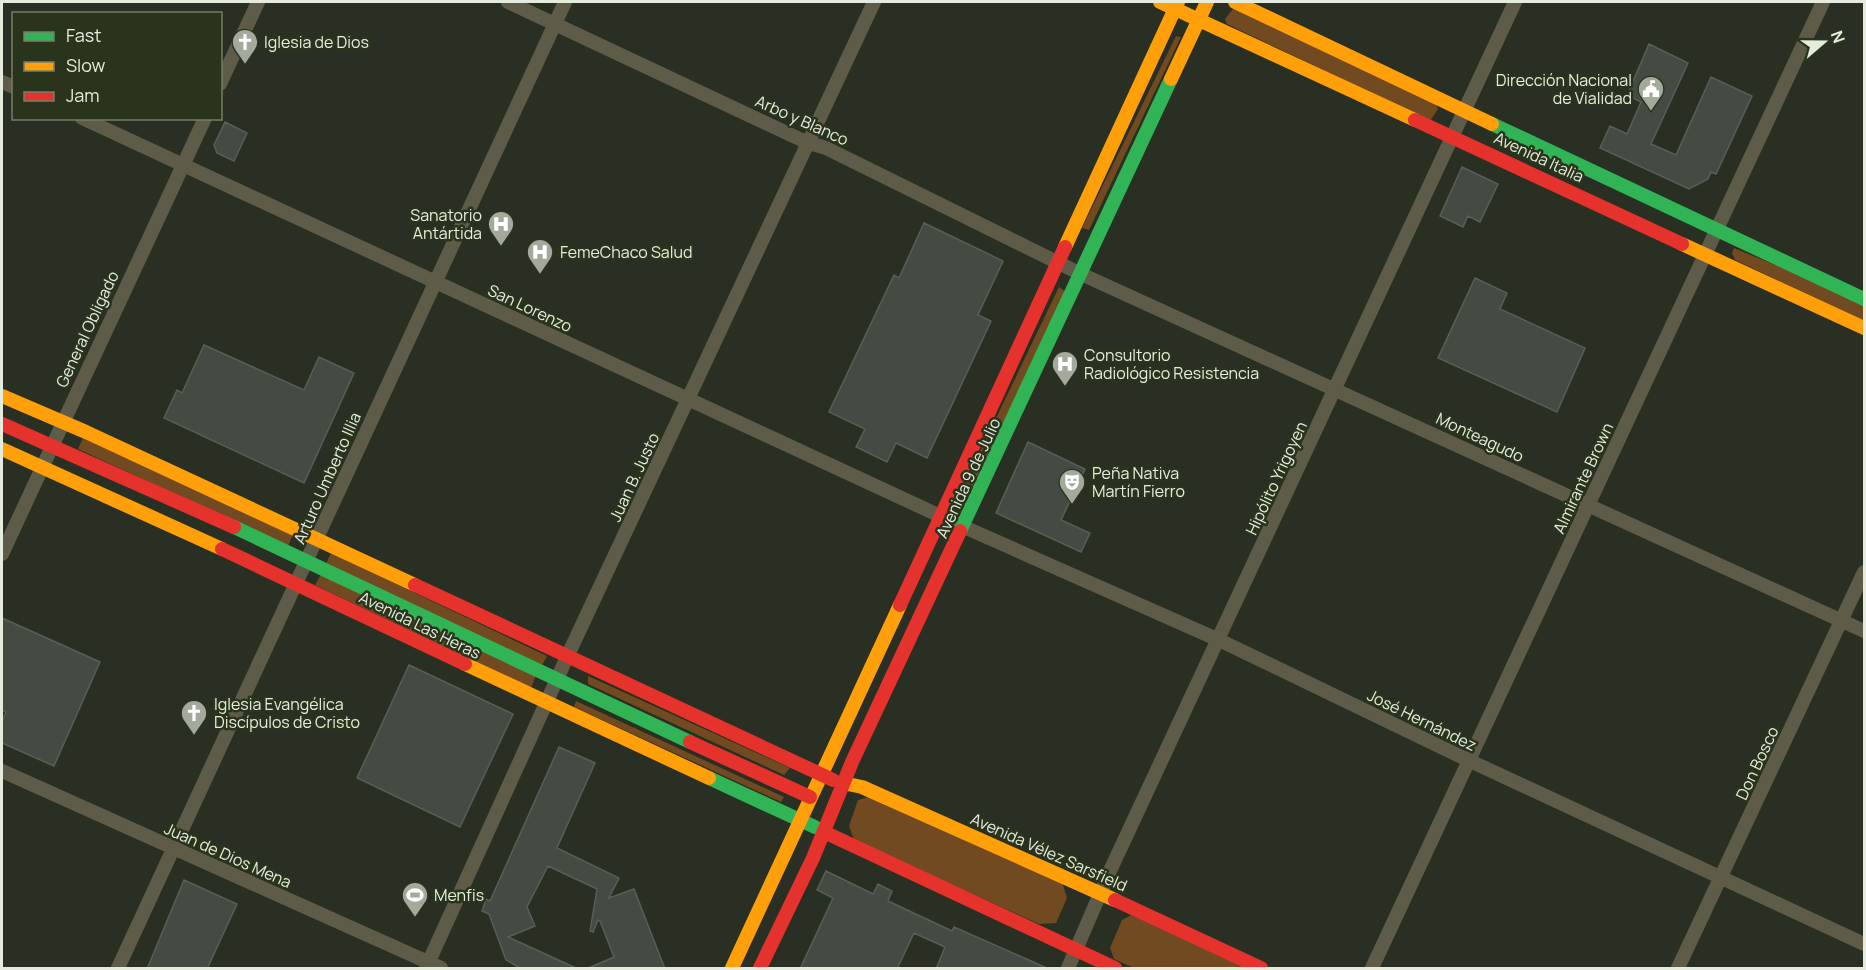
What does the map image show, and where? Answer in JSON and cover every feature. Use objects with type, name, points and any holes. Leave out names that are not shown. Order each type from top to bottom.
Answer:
[{"type":"main road","name":"Avenida Italia","points":[[1160,2],[1176,5],[1198,19],[1864,328]]},
{"type":"main road","name":"Avenida 9 de Julio","points":[[759,969],[824,832],[843,783],[1207,2]]},
{"type":"main road","name":"Avenida Italia","points":[[1235,2],[1864,298]]},
{"type":"main road","name":"Avenida 9 de Julio","points":[[732,969],[1176,5]]},
{"type":"main road","name":"Avenida Las Heras","points":[[2,396],[63,422],[821,775]]},
{"type":"main road","name":"Avenida Las Heras","points":[[2,424],[307,561],[557,681],[810,797]]},
{"type":"main road","name":"Avenida Las Heras","points":[[2,450],[296,583],[547,704],[824,832]]},
{"type":"main road","name":"Avenida Vélez Sarsfield","points":[[821,775],[862,787],[1101,893],[1260,969]]},
{"type":"main road","points":[[824,832],[1115,969]]},
{"type":"street","points":[[222,80],[258,2]]},
{"type":"street","name":"Arbo y Blanco","points":[[508,2],[556,22],[806,142],[826,148],[1081,274]]},
{"type":"street","name":"Arturo Umberto Illia","points":[[118,969],[565,2]]},
{"type":"street","name":"Juan B. Justo","points":[[432,967],[567,657],[689,399],[806,142],[874,2]]},
{"type":"street","name":"Hipólito Yrigoyen","points":[[1068,969],[1101,893],[1515,2]]},
{"type":"street","name":"Almirante Brown","points":[[1372,969],[1719,230],[1823,2]]},
{"type":"street","name":"San Lorenzo","points":[[86,120],[964,527]]},
{"type":"street","name":"General Obligado","points":[[2,554],[204,120]]},
{"type":"street","name":"Monteagudo","points":[[1081,274],[1336,388],[1588,506],[1864,631]]},
{"type":"street","name":"José Hernández","points":[[964,527],[1219,640],[1470,761],[1864,944]]},
{"type":"street","name":"Don Bosco","points":[[1678,969],[1864,572]]},
{"type":"street","name":"Juan de Dios Mena","points":[[2,771],[432,967]]},
{"type":"shaded area","points":[[1234,8],[1436,104],[1438,109],[1430,121],[1227,24],[1225,19]]},
{"type":"shaded area","points":[[1176,36],[1181,37],[1089,230],[1082,228]]},
{"type":"shaded area","points":[[1734,248],[1864,302],[1864,321],[1735,260],[1732,253]]},
{"type":"shaded area","points":[[1059,287],[1066,292],[970,491],[962,489]]},
{"type":"shaded area","points":[[83,438],[293,535],[288,546],[78,449]]},
{"type":"shaded area","points":[[331,553],[547,656],[541,667],[326,564]]},
{"type":"shaded area","points":[[322,572],[536,675],[531,688],[315,585]]},
{"type":"shaded area","points":[[588,676],[790,768],[784,775],[588,684]]},
{"type":"shaded area","points":[[576,701],[784,797],[781,802],[574,707]]},
{"type":"shaded area","points":[[872,796],[1062,882],[1067,898],[1056,923],[1039,924],[854,840],[849,826],[858,800]]},
{"type":"shaded area","points":[[1131,915],[1248,968],[1134,968],[1114,959],[1110,948],[1122,920]]},
{"type":"building","name":"Dirección Nacional de Vialidad","points":[[1649,44],[1688,63],[1651,144],[1676,155],[1711,77],[1752,96],[1716,174],[1711,172],[1708,179],[1689,189],[1600,148],[1610,126],[1627,134],[1641,102],[1627,95]]},
{"type":"building","points":[[225,122],[247,133],[234,161],[217,153],[214,145]]},
{"type":"building","points":[[1462,167],[1498,184],[1480,222],[1468,216],[1463,227],[1440,216]]},
{"type":"building","points":[[924,223],[1003,261],[978,315],[991,321],[927,458],[896,443],[887,462],[856,447],[865,429],[829,412],[894,275],[899,278]]},
{"type":"building","points":[[1475,278],[1507,293],[1500,309],[1585,348],[1557,412],[1438,358]]},
{"type":"building","points":[[204,345],[304,390],[319,357],[354,373],[304,483],[164,418],[177,390],[182,393]]},
{"type":"building","points":[[1028,442],[1085,469],[1061,520],[1090,533],[1081,552],[996,513]]},
{"type":"building","points":[[2,618],[100,662],[54,766],[2,743],[2,722],[6,712],[2,710]]},
{"type":"building","points":[[409,665],[513,714],[460,827],[357,778]]},
{"type":"building","points":[[559,747],[595,763],[557,848],[619,878],[609,898],[634,889],[665,969],[586,969],[614,957],[600,921],[598,920],[593,932],[590,931],[597,889],[548,866],[527,907],[535,926],[508,937],[578,969],[522,969],[506,960],[489,914],[482,911],[486,899],[490,901]]},
{"type":"building","points":[[826,871],[873,894],[878,884],[892,891],[888,901],[952,931],[954,927],[1049,969],[936,969],[945,947],[914,933],[897,969],[800,969],[833,898],[817,890]]},
{"type":"building","points":[[184,880],[237,904],[207,969],[147,969]]},
{"type":"traffic: fast","points":[[960,531],[1171,79]]},
{"type":"traffic: fast","points":[[1492,124],[1864,299]]},
{"type":"traffic: fast","points":[[234,527],[690,742]]},
{"type":"traffic: fast","points":[[709,778],[815,827]]},
{"type":"traffic: slow","points":[[1160,2],[1415,120]]},
{"type":"traffic: slow","points":[[1065,247],[1178,2]]},
{"type":"traffic: slow","points":[[1171,79],[1207,2]]},
{"type":"traffic: slow","points":[[1235,2],[1492,124]]},
{"type":"traffic: slow","points":[[1682,244],[1864,328]]},
{"type":"traffic: slow","points":[[2,396],[86,432],[415,585]]},
{"type":"traffic: slow","points":[[2,449],[222,549]]},
{"type":"traffic: slow","points":[[732,968],[900,605]]},
{"type":"traffic: slow","points":[[465,664],[709,778]]},
{"type":"traffic: slow","points":[[843,783],[862,787],[1115,900]]},
{"type":"traffic: jam","points":[[1415,120],[1682,244]]},
{"type":"traffic: jam","points":[[900,605],[1065,247]]},
{"type":"traffic: jam","points":[[2,424],[234,527]]},
{"type":"traffic: jam","points":[[760,968],[813,858],[852,762],[960,531]]},
{"type":"traffic: jam","points":[[222,549],[465,664]]},
{"type":"traffic: jam","points":[[415,585],[833,780]]},
{"type":"traffic: jam","points":[[690,742],[810,797]]},
{"type":"traffic: jam","points":[[824,832],[1115,968]]},
{"type":"traffic: jam","points":[[1115,900],[1261,968]]},
{"type":"place","name":"Iglesia de Dios","points":[[245,65]]},
{"type":"place","name":"Dirección Nacional de Vialidad","points":[[1651,112]]},
{"type":"place","name":"Sanatorio Antártida","points":[[501,247]]},
{"type":"place","name":"FemeChaco Salud","points":[[540,275]]},
{"type":"place","name":"Consultorio Radiológico Resistencia","points":[[1065,387]]},
{"type":"place","name":"Peña Nativa Martín Fierro","points":[[1072,505]]},
{"type":"place","name":"Iglesia Evangélica Discípulos de Cristo","points":[[194,736]]},
{"type":"place","name":"Menfis","points":[[415,918]]}]
